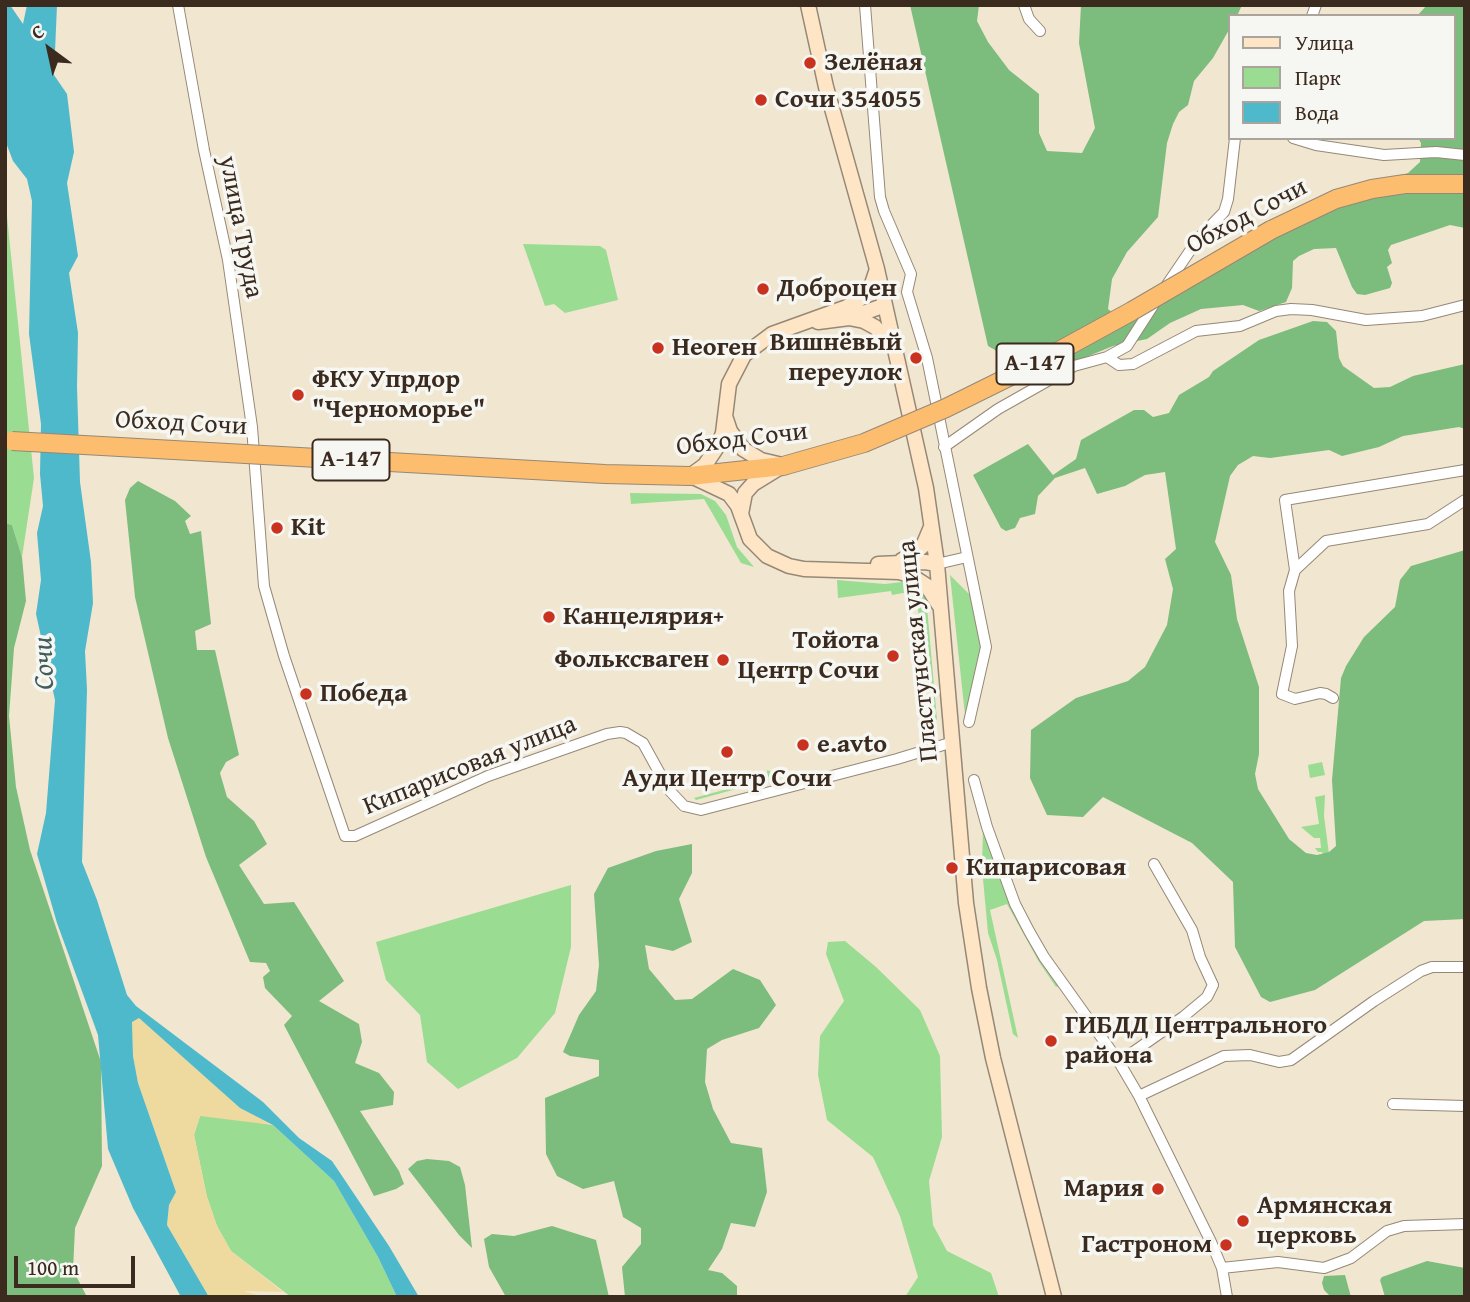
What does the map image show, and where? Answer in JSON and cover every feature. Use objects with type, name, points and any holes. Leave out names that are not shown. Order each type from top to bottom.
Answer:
[{"type":"highway","name":"Обход Сочи","points":[[5,440],[605,474],[690,476],[783,466],[864,443],[947,408],[1108,324],[1271,230],[1336,199],[1372,189],[1405,184],[1465,184]]},
{"type":"main road","name":"Пластунская улица","points":[[808,5],[826,87],[877,269],[926,488],[937,564],[966,903],[979,988],[993,1058],[1054,1297]]},
{"type":"main road","points":[[848,313],[866,292],[877,269]]},
{"type":"main road","points":[[690,476],[705,466],[723,433],[729,384],[744,355],[772,334],[799,324],[885,305]]},
{"type":"main road","points":[[848,313],[875,327],[895,348]]},
{"type":"main road","points":[[726,418],[730,431],[743,449],[761,460],[783,466]]},
{"type":"main road","name":"А-147","points":[[741,517],[742,501],[746,492],[753,484],[783,466]]},
{"type":"main road","name":"А-147","points":[[690,476],[729,494],[738,506],[750,540],[766,556],[789,566],[846,570],[925,568],[937,564]]},
{"type":"main road","points":[[898,567],[917,552],[927,539],[931,525]]},
{"type":"main road","name":"А-147","points":[[898,567],[927,586],[941,608]]},
{"type":"street","name":"улица Труда","points":[[178,5],[204,150],[228,260],[255,459]]},
{"type":"street","points":[[865,5],[880,197],[911,274],[907,292],[927,358],[986,647],[969,722]]},
{"type":"street","points":[[1024,5],[1029,19],[1040,31]]},
{"type":"street","points":[[944,447],[975,424],[1047,380],[1074,366],[1107,357],[1127,346],[1190,250],[1224,212],[1235,140]]},
{"type":"street","points":[[1300,140],[1384,155],[1436,152],[1465,155]]},
{"type":"street","points":[[1107,357],[1119,365],[1133,364],[1188,333],[1240,326],[1283,310],[1312,310],[1366,320],[1422,316],[1465,305]]},
{"type":"street","name":"Кипарисовая улица","points":[[255,459],[264,586],[284,656],[345,836],[355,836],[488,776],[607,734],[626,733],[643,743],[669,790],[684,806],[702,810],[953,742]]},
{"type":"street","points":[[1333,698],[1320,693],[1295,699],[1282,694],[1292,646],[1289,590],[1295,570],[1285,500],[1465,470]]},
{"type":"street","points":[[1295,570],[1326,541],[1428,524],[1465,500]]},
{"type":"street","points":[[937,564],[967,557]]},
{"type":"street","name":"Пластунская улица","points":[[974,780],[987,827],[1015,904],[1044,957],[1119,1062],[1139,1096],[1204,1226],[1222,1268],[1227,1297]]},
{"type":"street","points":[[1119,1062],[1183,1017],[1207,997],[1213,985],[1200,957],[1192,930],[1154,864]]},
{"type":"street","points":[[1139,1096],[1224,1056],[1250,1055],[1279,1062],[1291,1060],[1421,971],[1465,967]]},
{"type":"street","points":[[1393,1104],[1465,1106]]},
{"type":"street","points":[[1222,1268],[1278,1262],[1324,1268],[1351,1258],[1387,1231],[1404,1226],[1465,1224]]},
{"type":"green space","points":[[910,5],[979,5],[977,21],[988,42],[1009,70],[1039,94],[1039,133],[1047,151],[1082,153],[1095,128],[1079,43],[1081,5],[1242,5],[1238,14],[1228,14],[1228,32],[1213,58],[1194,81],[1188,105],[1179,112],[1173,124],[1167,143],[1158,217],[1127,252],[1112,279],[1108,309],[1114,314],[1265,222],[1332,193],[1408,173],[1420,162],[1419,140],[1456,140],[1456,14],[1419,14],[1427,5],[1465,5],[1465,228],[1450,225],[1391,245],[1388,250],[1392,263],[1387,267],[1392,283],[1390,288],[1365,295],[1357,294],[1336,248],[1314,249],[1293,261],[1292,288],[1286,302],[1259,311],[1243,305],[1201,309],[1170,323],[1147,339],[1113,346],[1074,362],[1047,380],[988,346]]},
{"type":"green space","points":[[5,197],[34,478],[22,557],[12,525],[5,523]]},
{"type":"green space","points":[[523,244],[600,246],[606,250],[618,300],[565,313],[554,304],[545,306]]},
{"type":"green space","points":[[1313,321],[1327,322],[1336,331],[1339,358],[1343,366],[1374,388],[1390,387],[1413,376],[1465,364],[1465,429],[1459,427],[1403,436],[1379,447],[1342,456],[1329,450],[1270,458],[1253,456],[1238,465],[1230,476],[1215,542],[1231,575],[1237,619],[1259,687],[1259,754],[1255,774],[1258,789],[1289,839],[1306,853],[1317,855],[1329,852],[1336,846],[1332,780],[1341,678],[1346,666],[1364,637],[1395,607],[1400,580],[1411,566],[1465,550],[1465,919],[1424,921],[1315,990],[1270,1002],[1261,997],[1235,947],[1233,882],[1192,843],[1103,797],[1083,817],[1047,815],[1030,778],[1031,730],[1076,698],[1128,681],[1145,667],[1167,625],[1173,589],[1165,559],[1176,549],[1165,472],[1145,475],[1125,486],[1097,494],[1085,468],[1055,478],[1038,496],[1035,514],[1020,518],[1015,528],[1006,531],[1001,528],[973,475],[1028,444],[1053,475],[1076,459],[1081,440],[1134,410],[1144,410],[1153,417],[1169,413],[1179,395],[1209,377],[1213,371],[1259,340]]},
{"type":"green space","points":[[138,481],[175,501],[191,516],[185,521],[190,534],[201,531],[211,624],[195,631],[197,650],[215,650],[239,755],[226,762],[220,773],[227,797],[254,821],[267,844],[239,865],[264,904],[294,902],[344,981],[319,1001],[359,1024],[362,1042],[355,1063],[379,1073],[394,1092],[393,1105],[360,1111],[399,1171],[404,1184],[396,1189],[374,1196],[284,1025],[292,1016],[265,988],[263,977],[270,971],[266,963],[250,962],[206,857],[168,738],[135,597],[125,500],[130,488]]},
{"type":"green space","points":[[630,493],[701,494],[715,501],[726,515],[737,547],[754,567],[741,563],[704,499],[631,504]]},
{"type":"green space","points":[[5,523],[12,525],[22,557],[26,601],[14,648],[9,716],[16,787],[30,850],[101,1062],[102,1166],[75,1228],[73,1270],[87,1297],[5,1297]]},
{"type":"green space","points":[[950,575],[973,598],[984,648],[965,715]]},
{"type":"green space","points":[[837,580],[885,584],[910,581],[926,596],[937,720],[924,730],[932,717],[933,709],[917,603],[909,595],[892,595],[891,591],[838,598]]},
{"type":"green space","points":[[1322,762],[1325,775],[1310,778],[1308,765]]},
{"type":"green space","points":[[767,770],[772,772],[774,781],[771,786],[769,780],[696,800],[694,798],[768,778]]},
{"type":"green space","points":[[1325,795],[1324,816],[1329,854],[1325,858],[1322,852],[1315,848],[1321,848],[1320,838],[1314,838],[1301,827],[1319,824],[1315,797]]},
{"type":"green space","points":[[983,827],[1004,883],[1059,986],[1056,987],[1039,962],[1007,904],[990,910],[1018,1038],[1013,1034],[997,960],[988,933],[982,868]]},
{"type":"green space","points":[[692,844],[692,873],[679,899],[692,942],[673,951],[645,945],[649,969],[675,1000],[692,999],[733,969],[760,980],[776,1005],[759,1028],[722,1040],[707,1049],[705,1082],[713,1109],[731,1143],[762,1148],[767,1192],[755,1227],[731,1223],[722,1249],[708,1270],[722,1273],[737,1286],[737,1297],[625,1297],[622,1267],[641,1244],[641,1228],[623,1217],[614,1181],[583,1189],[557,1176],[546,1154],[545,1098],[599,1076],[599,1060],[570,1056],[563,1052],[579,1015],[596,991],[599,965],[594,894],[608,868],[656,851]]},
{"type":"green space","points":[[571,885],[571,947],[555,1013],[517,1058],[458,1089],[427,1062],[420,1015],[386,980],[376,942]]},
{"type":"green space","points":[[845,941],[920,1010],[940,1056],[942,1137],[929,1181],[933,1225],[947,1251],[991,1273],[999,1297],[905,1297],[918,1277],[900,1216],[873,1157],[827,1120],[818,1075],[820,1036],[844,1001],[826,954],[828,942]]},
{"type":"green space","points":[[200,1116],[273,1125],[334,1181],[378,1257],[397,1297],[291,1297],[231,1251],[217,1226],[207,1197],[194,1135]]},
{"type":"green space","points":[[417,1161],[449,1161],[460,1167],[465,1185],[472,1248],[408,1169]]},
{"type":"green space","points":[[552,1226],[596,1240],[609,1297],[506,1297],[489,1267],[484,1239],[492,1234],[514,1236]]},
{"type":"green space","points":[[1427,1261],[1465,1268],[1465,1297],[1385,1297],[1380,1280],[1382,1277]]},
{"type":"green space","points":[[1345,1275],[1351,1297],[1331,1297],[1324,1290],[1324,1276]]},
{"type":"sand","points":[[139,1018],[240,1108],[273,1125],[200,1116],[194,1135],[207,1197],[217,1226],[231,1251],[283,1292],[244,1291],[263,1297],[209,1297],[167,1225],[169,1205],[176,1192],[138,1083],[133,1056],[132,1021]]},
{"type":"water","points":[[5,5],[10,5],[23,24],[27,5],[57,5],[54,75],[67,94],[74,152],[67,183],[78,256],[69,273],[78,333],[80,482],[91,562],[93,603],[85,651],[87,690],[82,862],[127,995],[136,1006],[263,1102],[299,1138],[332,1161],[389,1246],[419,1297],[397,1297],[378,1257],[334,1181],[273,1125],[240,1108],[139,1018],[132,1022],[133,1056],[138,1083],[176,1192],[169,1205],[167,1225],[209,1297],[181,1297],[133,1208],[108,1149],[98,1035],[57,923],[37,854],[46,813],[55,700],[36,614],[41,580],[37,533],[43,506],[40,474],[41,424],[29,334],[32,201],[27,179],[13,161],[5,140]]},
{"type":"place","name":"Зелёная","points":[[810,63]]},
{"type":"place","name":"Сочи 354055","points":[[761,100]]},
{"type":"place","name":"Доброцен","points":[[763,289]]},
{"type":"place","name":"Неоген","points":[[658,348]]},
{"type":"place","name":"Вишнёвый переулок","points":[[916,358]]},
{"type":"place","name":"ФКУ Упрдор \"Черноморье\"","points":[[298,395]]},
{"type":"place","name":"Kit","points":[[277,528]]},
{"type":"place","name":"Канцелярия+","points":[[549,617]]},
{"type":"place","name":"Тойота Центр Сочи","points":[[893,656]]},
{"type":"place","name":"Фольксваген","points":[[723,660]]},
{"type":"place","name":"Победа","points":[[306,694]]},
{"type":"place","name":"e.avto","points":[[803,745]]},
{"type":"place","name":"Ауди Центр Сочи","points":[[727,752]]},
{"type":"place","name":"Кипарисовая","points":[[952,868]]},
{"type":"place","name":"ГИБДД Центрального района","points":[[1051,1041]]},
{"type":"place","name":"Мария","points":[[1158,1189]]},
{"type":"place","name":"Армянская церковь","points":[[1243,1221]]},
{"type":"place","name":"Гастроном","points":[[1226,1245]]},
{"type":"water label","name":"Сочи","points":[[45,663]]}]
